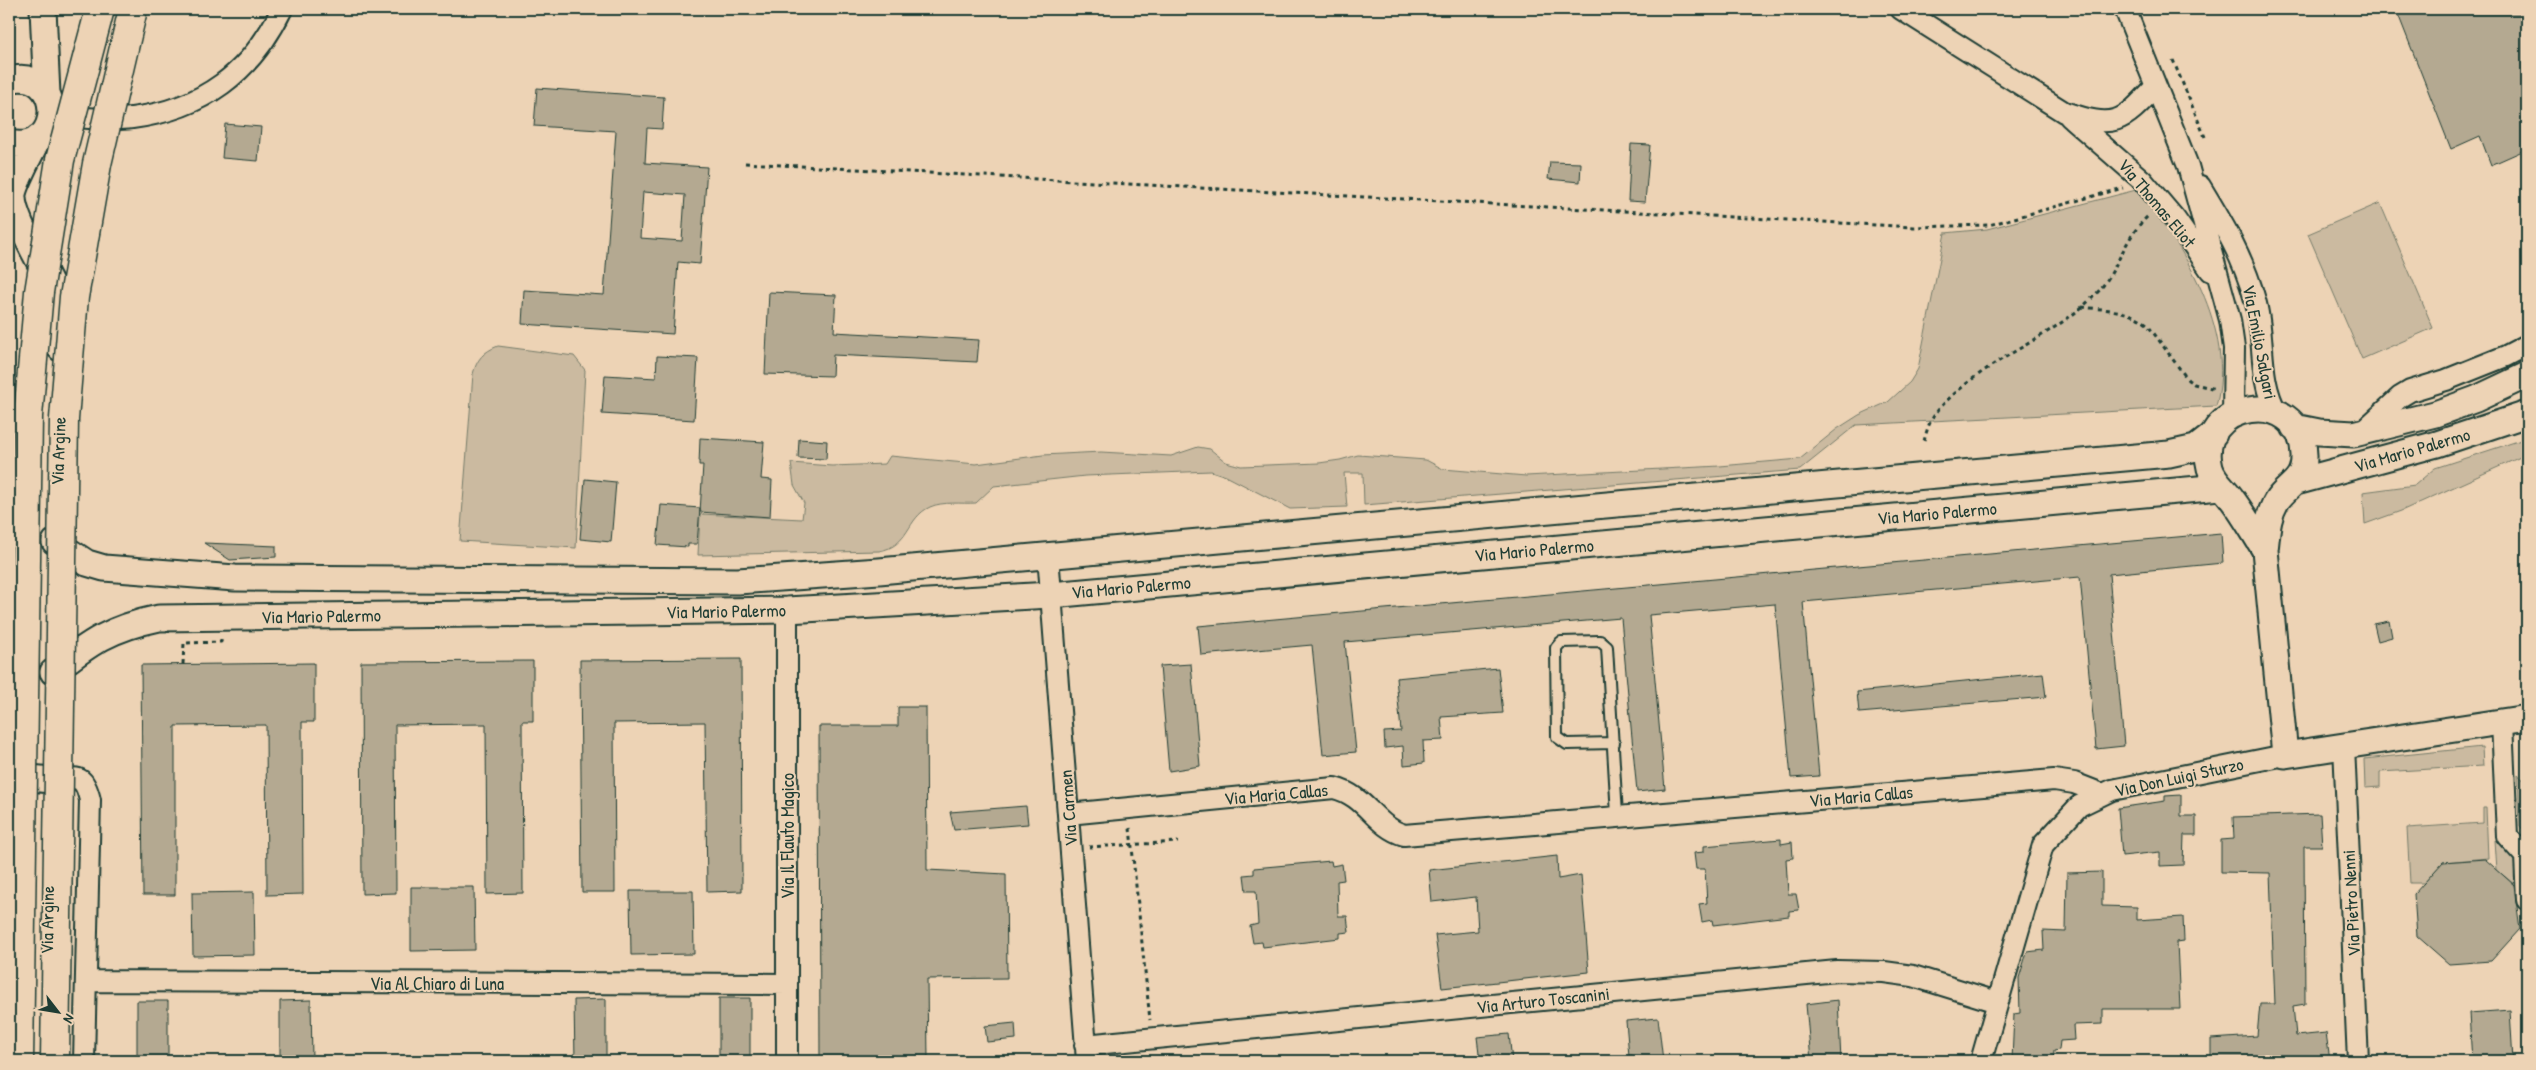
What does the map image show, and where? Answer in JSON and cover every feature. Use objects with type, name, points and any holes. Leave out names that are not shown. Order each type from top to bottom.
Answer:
[{"type":"highway","points":[[19,1061],[28,416],[39,292],[60,160],[100,9]]},
{"type":"highway","points":[[55,1061],[64,419],[74,297],[97,164],[133,9]]},
{"type":"street","points":[[43,9],[50,105]]},
{"type":"street","points":[[9,80],[25,78],[34,81],[50,105],[130,119],[191,103],[226,82],[254,57],[282,9]]},
{"type":"street","name":"Via Thomas Eliot","points":[[1901,9],[2064,112],[2142,180],[2163,205],[2219,282]]},
{"type":"street","name":"Via Emilio Salgari","points":[[2125,9],[2188,166],[2230,320],[2234,348],[2233,414]]},
{"type":"street","name":"Via Thomas Eliot","points":[[2064,112],[2089,121],[2107,122],[2125,117],[2156,86]]},
{"type":"street","name":"Via Argine","points":[[44,1061],[61,328],[54,291],[40,259],[16,218],[13,194],[38,138],[45,132],[50,105]]},
{"type":"street","points":[[9,143],[23,144],[38,138]]},
{"type":"street","name":"Via Emilio Salgari","points":[[2188,166],[2238,248],[2256,302],[2266,386],[2285,420]]},
{"type":"street","name":"Via Mario Palermo","points":[[2362,432],[2400,397],[2410,391],[2446,380],[2506,356],[2527,345]]},
{"type":"street","name":"Via Mario Palermo","points":[[2285,420],[2337,434],[2362,432],[2435,414],[2476,399],[2527,375]]},
{"type":"street","points":[[2265,550],[2213,475],[2209,461],[2210,447],[2214,434],[2222,423],[2233,414],[2254,408],[2285,420],[2302,442],[2304,452],[2303,466],[2290,488],[2276,501],[2269,519],[2265,550],[2285,754]]},
{"type":"street","name":"Via Mario Palermo","points":[[2290,488],[2438,444],[2527,414]]},
{"type":"street","name":"Via Mario Palermo","points":[[55,542],[86,563],[104,568],[235,578],[738,581],[1048,555],[2169,454],[2196,448],[2214,434]]},
{"type":"street","points":[[2225,491],[2246,502],[2256,504],[2271,501],[2290,488]]},
{"type":"street","name":"Via Mario Palermo","points":[[52,672],[89,643],[105,634],[123,626],[159,618],[787,610],[1051,595],[2225,491]]},
{"type":"street","name":"Via Carmen","points":[[1048,555],[1086,1053]]},
{"type":"street","name":"Via Il Flauto Magico","points":[[787,610],[787,1061]]},
{"type":"street","name":"Via Don Luigi Sturzo","points":[[1981,1061],[2044,845],[2079,806],[2118,788],[2285,754],[2527,718]]},
{"type":"street","points":[[2502,722],[2507,836],[2525,856],[2527,900]]},
{"type":"street","name":"Via Pietro Nenni","points":[[2344,746],[2358,1061]]},
{"type":"street","points":[[9,776],[51,780],[80,778],[86,783],[90,800],[84,1061]]},
{"type":"street","name":"Via Maria Callas","points":[[1068,814],[1334,788],[1347,791],[1357,797],[1384,825],[1404,835],[1617,815],[2054,780],[2074,783],[2102,794]]},
{"type":"street","name":"Via Arturo Toscanini","points":[[1086,1053],[1152,1038],[1837,971],[1884,972],[1913,976],[1997,1002]]},
{"type":"street","name":"Via Al Chiaro di Luna","points":[[86,981],[787,984]]},
{"type":"lane","points":[[1614,743],[1567,744],[1557,737],[1556,648],[1562,642],[1600,641],[1606,644],[1614,743],[1617,815]]},
{"type":"path","points":[[2173,60],[2205,137]]},
{"type":"path","points":[[745,163],[1914,227],[1989,225],[2116,190],[2142,180]]},
{"type":"path","points":[[1924,441],[1930,421],[1944,402],[1987,367],[2082,307],[2097,294],[2111,273],[2133,231],[2163,205]]},
{"type":"path","points":[[2082,307],[2117,311],[2140,318],[2156,335],[2178,369],[2194,384],[2221,389],[2233,387]]},
{"type":"path","points":[[183,664],[184,643],[221,642]]},
{"type":"path","points":[[1128,807],[1152,1038]]},
{"type":"path","points":[[1070,848],[1178,842]]},
{"type":"shaded area","points":[[2136,190],[2171,235],[2188,262],[2202,290],[2212,319],[2219,349],[2221,378],[2216,406],[1856,425],[1800,470],[1364,505],[1363,473],[1344,473],[1347,507],[1290,509],[1226,476],[1211,471],[1085,476],[994,486],[976,503],[935,505],[922,512],[916,518],[897,544],[879,551],[698,555],[700,514],[802,519],[804,503],[794,485],[791,463],[832,466],[885,464],[890,456],[976,464],[1043,455],[1101,452],[1171,456],[1198,447],[1210,449],[1226,462],[1241,466],[1319,463],[1358,455],[1426,460],[1443,469],[1526,476],[1720,466],[1800,459],[1837,429],[1859,415],[1888,402],[1910,382],[1918,369],[1945,233],[1987,229]]},
{"type":"shaded area","points":[[2380,203],[2433,328],[2362,359],[2308,234]]},
{"type":"shaded area","points":[[498,346],[574,356],[585,370],[576,548],[460,541],[473,374],[476,364],[481,357]]},
{"type":"shaded area","points":[[2527,438],[2527,454],[2401,511],[2365,524],[2363,492],[2415,485],[2435,468]]},
{"type":"shaded area","points":[[2482,747],[2483,766],[2380,772],[2380,787],[2365,788],[2364,759]]},
{"type":"shaded area","points":[[2518,775],[2527,783],[2527,834],[2520,826]]},
{"type":"shaded area","points":[[2483,808],[2486,808],[2488,858],[2443,862],[2424,883],[2410,883],[2407,828],[2483,823]]},
{"type":"shaded area","points":[[2495,840],[2515,859],[2514,884],[2497,870]]},
{"type":"building","points":[[2396,9],[2527,9],[2527,149],[2491,165],[2480,136],[2451,149]]},
{"type":"building","points":[[537,88],[664,97],[662,129],[647,128],[645,163],[707,167],[700,264],[678,262],[673,334],[522,324],[524,290],[604,295],[616,131],[534,126]],"holes":[[[643,192],[685,195],[682,241],[640,238]]]},
{"type":"building","points":[[225,124],[261,127],[258,161],[222,158]]},
{"type":"building","points":[[1631,144],[1650,145],[1645,202],[1628,201]]},
{"type":"building","points":[[1550,162],[1581,163],[1580,182],[1548,179]]},
{"type":"building","points":[[769,292],[836,295],[834,332],[979,340],[977,362],[833,355],[832,376],[765,374]]},
{"type":"building","points":[[657,356],[698,358],[694,420],[602,414],[605,375],[656,378]]},
{"type":"building","points":[[700,438],[764,442],[761,479],[772,480],[770,517],[700,512],[703,465],[699,465]]},
{"type":"building","points":[[799,439],[827,441],[826,459],[798,458]]},
{"type":"building","points":[[585,479],[616,482],[611,542],[580,539]]},
{"type":"building","points":[[661,505],[700,508],[697,544],[688,544],[688,547],[657,545]]},
{"type":"building","points":[[2221,533],[2223,563],[2109,574],[2124,746],[2096,749],[2080,577],[1803,602],[1819,776],[1791,778],[1775,604],[1649,615],[1665,789],[1637,792],[1621,618],[1345,642],[1356,752],[1323,755],[1312,645],[1201,655],[1198,626]]},
{"type":"building","points":[[204,543],[276,546],[276,557],[230,560]]},
{"type":"building","points":[[2389,621],[2392,637],[2378,641],[2374,624]]},
{"type":"building","points":[[741,659],[742,891],[707,892],[705,722],[614,723],[615,892],[582,892],[580,660]]},
{"type":"building","points":[[533,661],[533,721],[522,721],[523,893],[487,894],[486,724],[395,725],[396,893],[362,894],[361,662]]},
{"type":"building","points":[[314,663],[314,722],[302,722],[303,894],[267,895],[266,725],[175,726],[175,895],[143,895],[141,665]]},
{"type":"building","points":[[1191,664],[1200,766],[1169,771],[1160,666]]},
{"type":"building","points":[[1498,668],[1503,713],[1441,717],[1443,740],[1423,741],[1424,763],[1404,765],[1403,746],[1385,748],[1384,732],[1401,731],[1396,678]]},
{"type":"building","points":[[2043,673],[2046,697],[1859,713],[1857,692]]},
{"type":"building","points":[[898,707],[926,707],[927,870],[1006,874],[1007,978],[927,979],[928,1061],[820,1061],[819,726],[898,726]]},
{"type":"building","points":[[2181,795],[2181,816],[2196,816],[2196,835],[2184,835],[2183,865],[2160,866],[2160,852],[2122,856],[2118,808],[2165,801],[2165,796]]},
{"type":"building","points":[[1026,806],[1028,824],[954,830],[950,812]]},
{"type":"building","points":[[2320,814],[2322,846],[2304,846],[2305,1004],[2293,1006],[2296,1036],[2326,1033],[2330,1061],[2211,1061],[2211,1039],[2257,1036],[2260,1004],[2275,1004],[2270,873],[2221,872],[2221,840],[2234,839],[2233,817]]},
{"type":"building","points":[[1781,839],[1781,844],[1792,842],[1793,858],[1786,859],[1788,894],[1796,894],[1799,910],[1789,911],[1789,916],[1713,925],[1712,920],[1702,922],[1699,904],[1707,903],[1705,869],[1696,869],[1694,853],[1704,852],[1704,846]]},
{"type":"building","points":[[1557,856],[1558,879],[1581,875],[1589,972],[1442,988],[1435,935],[1478,931],[1476,897],[1432,902],[1429,870]]},
{"type":"building","points":[[2485,859],[2514,885],[2520,929],[2491,961],[2449,964],[2417,936],[2414,894],[2443,862]]},
{"type":"building","points":[[1331,861],[1332,866],[1342,864],[1344,880],[1337,881],[1338,916],[1347,916],[1349,932],[1340,933],[1340,938],[1263,947],[1262,942],[1253,943],[1250,926],[1258,924],[1256,891],[1246,891],[1244,875],[1254,874],[1254,868]]},
{"type":"building","points":[[2102,872],[2102,906],[2137,907],[2137,920],[2183,917],[2184,941],[2177,942],[2180,1009],[2103,1009],[2103,1024],[2073,1025],[2074,1040],[2060,1041],[2059,1050],[2054,1051],[2053,1061],[2012,1061],[2014,1014],[2020,1013],[2019,978],[2027,952],[2044,950],[2043,931],[2066,932],[2067,873]]},
{"type":"building","points":[[411,887],[474,887],[475,950],[411,951]]},
{"type":"building","points":[[630,891],[693,891],[694,954],[631,955]]},
{"type":"building","points":[[254,892],[255,955],[193,956],[192,893]]},
{"type":"building","points":[[719,998],[750,998],[750,1061],[719,1061]]},
{"type":"building","points":[[606,999],[606,1061],[575,1061],[574,1000]]},
{"type":"building","points":[[311,1000],[312,1061],[280,1061],[280,1001]]},
{"type":"building","points":[[1838,1000],[1841,1061],[1811,1061],[1806,1004]]},
{"type":"building","points":[[137,1001],[168,1001],[168,1061],[137,1061]]},
{"type":"building","points":[[2510,1010],[2513,1061],[2472,1061],[2469,1013]]},
{"type":"building","points":[[1658,1018],[1663,1061],[1632,1061],[1632,1055],[1629,1056],[1626,1021]]},
{"type":"building","points":[[1015,1023],[1016,1039],[987,1042],[985,1026]]},
{"type":"building","points":[[1509,1034],[1512,1061],[1480,1061],[1477,1037]]}]
